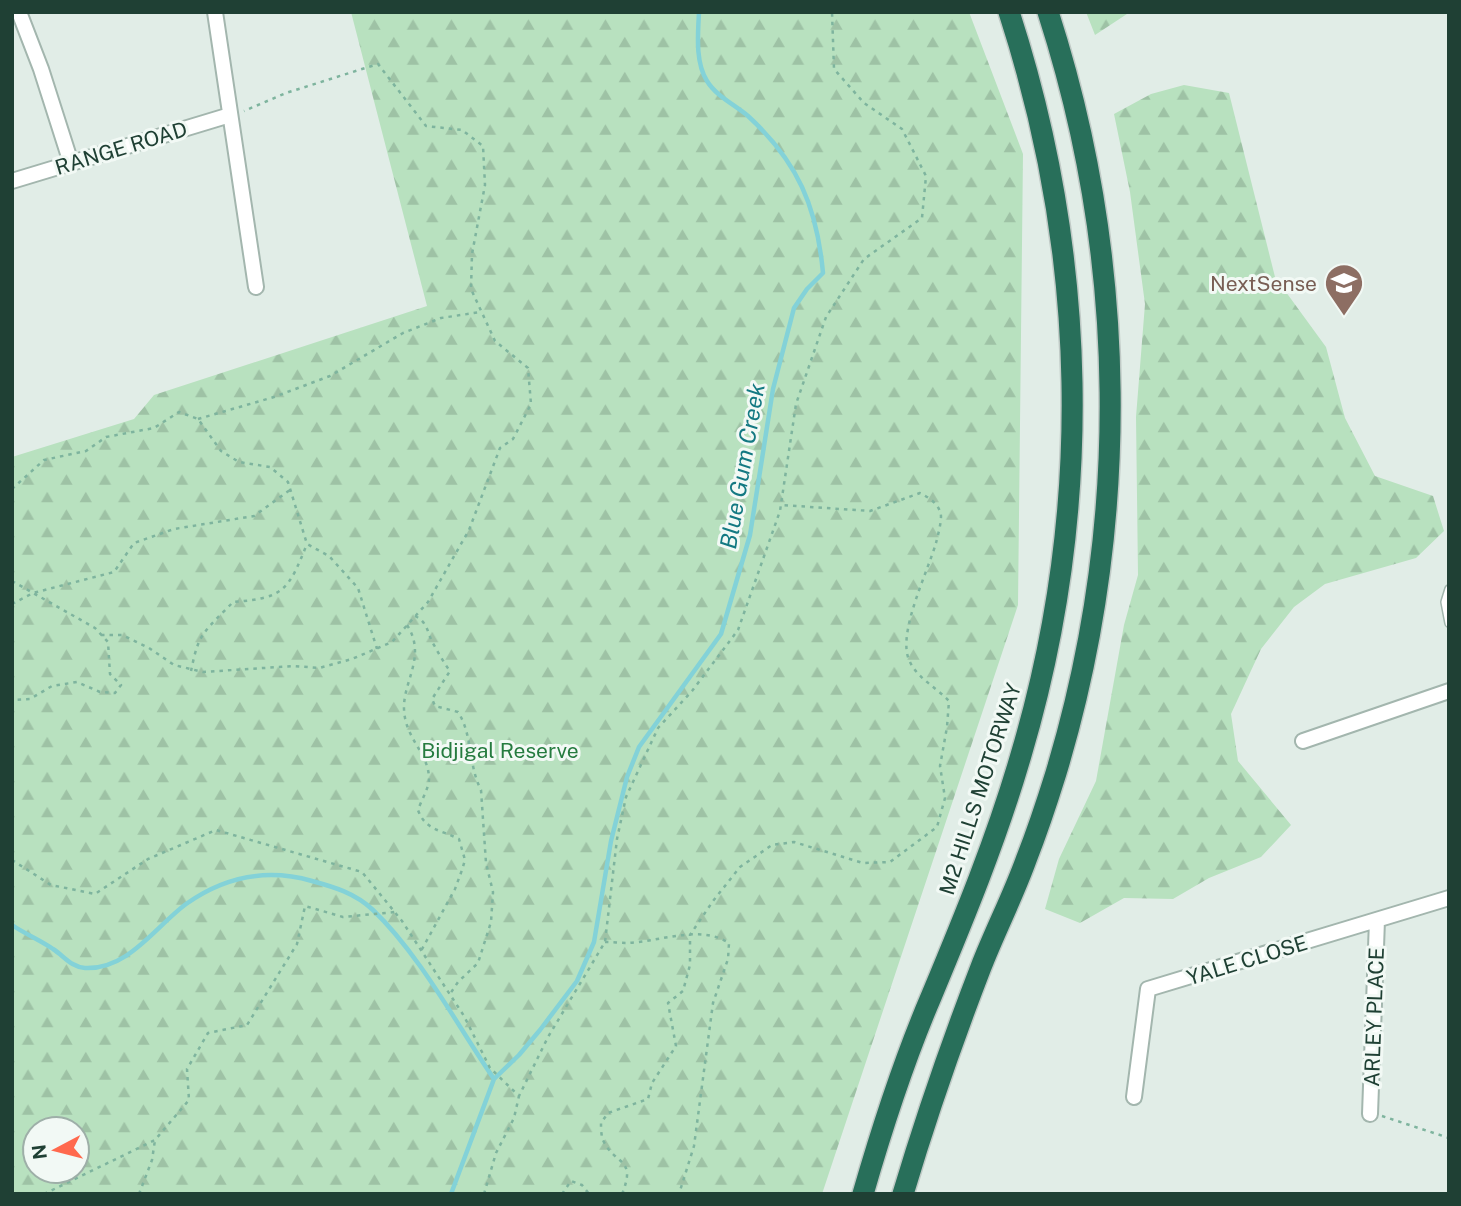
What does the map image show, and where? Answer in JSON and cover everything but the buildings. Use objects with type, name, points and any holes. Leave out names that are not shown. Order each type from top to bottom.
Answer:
[{"type":"highway","name":"M2 HILLS MOTORWAY","points":[[863,1194],[925,1011],[980,875],[1021,757],[1041,684],[1061,582],[1070,505],[1073,435],[1070,333],[1048,158],[1009,12]]},
{"type":"highway","points":[[903,1194],[981,967],[1026,862],[1051,786],[1080,684],[1096,605],[1106,524],[1111,450],[1110,352],[1103,258],[1092,183],[1075,104],[1048,12]]},
{"type":"street","points":[[19,12],[41,69],[71,163]]},
{"type":"street","points":[[215,12],[256,287]]},
{"type":"street","name":"RANGE ROAD","points":[[12,181],[230,115]]},
{"type":"street","points":[[1303,741],[1449,691]]},
{"type":"street","name":"YALE CLOSE","points":[[1134,1097],[1148,989],[1449,898]]},
{"type":"street","name":"ARLEY PLACE","points":[[1370,1115],[1377,920]]},
{"type":"lane","points":[[1449,589],[1446,602],[1449,623]]},
{"type":"path","points":[[484,1194],[496,1153],[514,1118],[519,1096],[548,1037],[605,942],[617,839],[626,797],[658,728],[692,691],[738,630],[781,505],[796,404],[826,317],[864,259],[922,218],[926,176],[901,129],[864,103],[834,69],[832,12]]},
{"type":"path","points":[[101,635],[122,635],[149,648],[174,665],[203,672],[294,666],[319,668],[352,659],[392,642],[428,602],[469,530],[500,448],[513,439],[531,404],[528,368],[495,341],[471,289],[472,254],[485,185],[484,146],[462,131],[426,126],[378,64],[286,93],[256,108],[230,115]]},
{"type":"path","points":[[198,419],[274,397],[330,376],[402,333],[442,318],[482,312]]},
{"type":"path","points":[[12,489],[44,460],[86,451],[106,437],[154,428],[179,412],[198,419],[221,451],[239,462],[270,467],[288,482],[307,544],[294,576],[279,593],[263,600],[233,601],[198,643],[191,671]]},
{"type":"path","points":[[12,604],[33,593],[114,572],[134,543],[174,529],[254,516],[290,490]]},
{"type":"path","points":[[622,1194],[627,1179],[626,1166],[602,1138],[601,1123],[608,1112],[648,1099],[652,1083],[676,1046],[668,1003],[683,992],[690,965],[690,935],[740,867],[772,845],[794,842],[863,863],[890,862],[937,827],[945,798],[940,766],[949,701],[937,688],[917,674],[907,655],[906,630],[928,571],[941,515],[933,499],[920,493],[870,511],[781,505]]},
{"type":"path","points":[[307,544],[329,556],[358,588],[377,649]]},
{"type":"path","points":[[12,580],[95,628],[108,642],[110,674],[121,685],[115,694],[100,692],[77,682],[52,686],[30,699],[12,700]]},
{"type":"path","points":[[415,616],[422,619],[450,671],[432,699],[435,706],[458,712],[466,728],[476,782],[481,790],[486,863],[493,892],[489,931],[478,963],[449,995]]},
{"type":"path","points":[[407,625],[414,636],[415,652],[404,706],[406,729],[427,763],[429,782],[418,810],[422,820],[431,829],[459,839],[465,860],[455,889],[421,951]]},
{"type":"path","points":[[12,860],[51,885],[95,894],[148,859],[216,830],[362,872],[395,912],[464,1016],[490,1068],[519,1096]]},
{"type":"path","points":[[44,1194],[155,1140],[188,1100],[187,1069],[208,1033],[247,1026],[297,944],[305,906],[343,917],[395,912]]},
{"type":"path","points":[[605,942],[628,943],[690,935],[718,936],[729,943],[727,959],[713,1003],[694,1146],[679,1194]]},
{"type":"path","points":[[1370,1115],[1386,1117],[1449,1138]]},
{"type":"path","points":[[139,1194],[152,1160],[155,1140]]},
{"type":"path","points":[[562,1194],[570,1181],[582,1185],[589,1194]]},
{"type":"green space","name":"Bidjigal Reserve","points":[[351,12],[969,12],[1023,154],[1018,605],[822,1194],[12,1194],[12,457],[134,419],[154,395],[427,306]]},
{"type":"green space","points":[[1086,12],[1130,12],[1095,35]]},
{"type":"green space","points":[[1184,85],[1229,93],[1275,277],[1326,347],[1345,418],[1375,476],[1433,496],[1444,531],[1416,558],[1325,584],[1294,607],[1261,649],[1231,714],[1238,761],[1291,825],[1261,857],[1209,878],[1173,899],[1124,898],[1080,923],[1045,909],[1059,859],[1096,781],[1124,625],[1138,575],[1136,417],[1145,304],[1130,192],[1114,114],[1151,94]]},
{"type":"waterway","name":"Blue Gum Creek","points":[[494,1079],[519,1055],[577,981],[594,942],[611,841],[627,777],[639,747],[721,634],[750,535],[773,389],[794,308],[807,289],[823,273],[810,206],[792,168],[765,133],[715,91],[703,73],[698,48],[699,12]]},
{"type":"waterway","points":[[12,925],[80,967],[100,967],[128,955],[186,904],[230,881],[262,875],[295,877],[336,888],[359,899],[373,910],[407,948],[494,1079],[451,1194]]},
{"type":"place","name":"NextSense","points":[[1344,317]]}]
